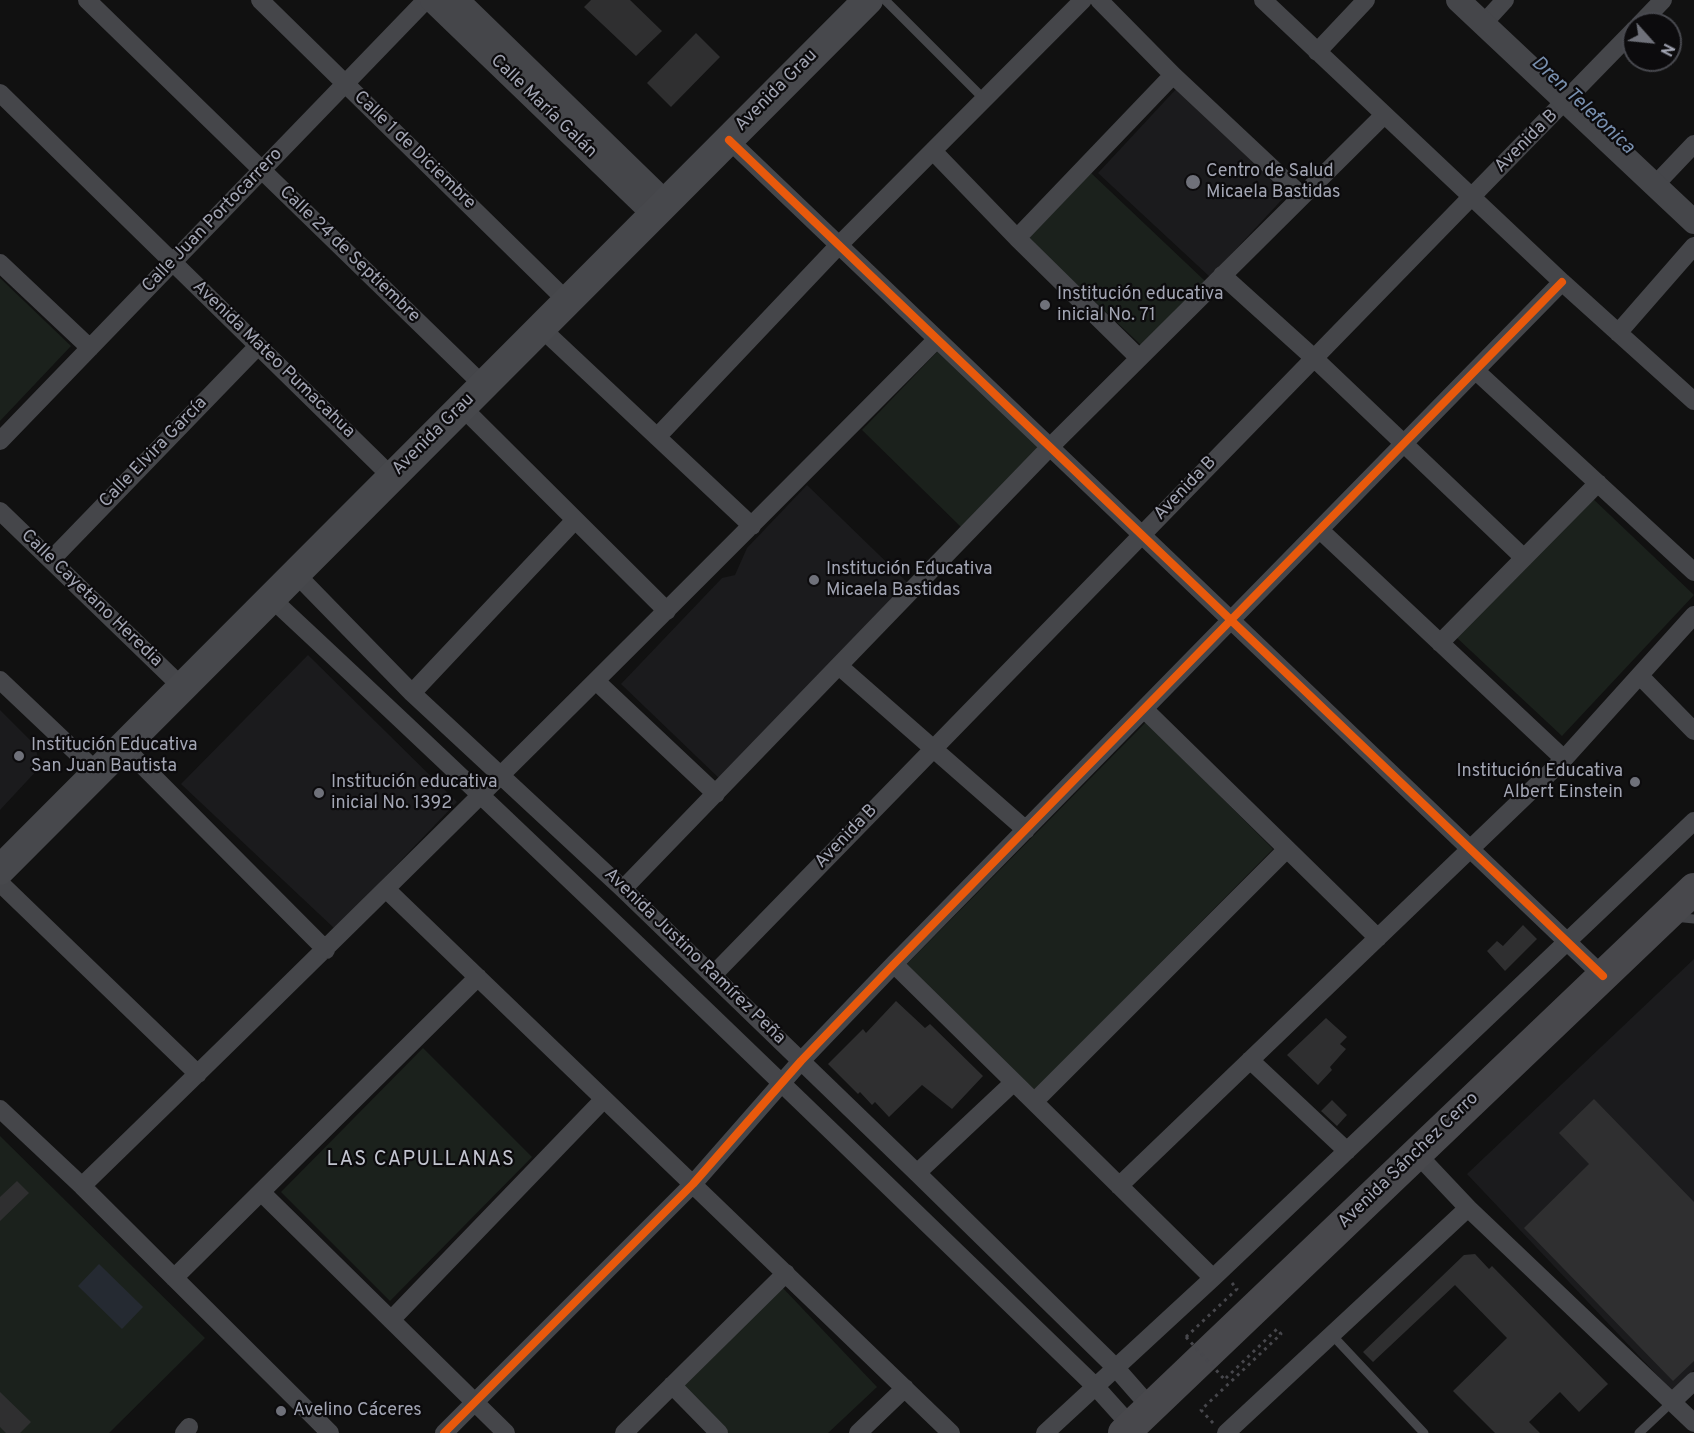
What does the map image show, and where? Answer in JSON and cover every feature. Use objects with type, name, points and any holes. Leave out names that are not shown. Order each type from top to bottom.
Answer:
[{"type":"highway","name":"Avenida Sánchez Cerro","points":[[1135,1422],[1603,976],[1680,918],[1694,889]]},
{"type":"main road","name":"Avenida Grau","points":[[0,870],[297,575],[483,385],[868,0]]},
{"type":"street","name":"Calle 24 de Septiembre","points":[[87,0],[483,385]]},
{"type":"street","name":"Calle 1 de Diciembre","points":[[260,0],[567,301]]},
{"type":"street","name":"Calle Juan Portocarrero","points":[[0,441],[426,0]]},
{"type":"street","name":"Calle María Galán","points":[[432,0],[661,209]]},
{"type":"street","name":"Calle María Galán","points":[[456,0],[661,209]]},
{"type":"street","points":[[657,437],[839,245],[1083,0]]},
{"type":"street","points":[[1099,0],[1173,75],[1302,196]]},
{"type":"street","points":[[1263,0],[1562,282],[1694,401]]},
{"type":"street","points":[[1317,52],[1366,0]]},
{"type":"street","points":[[1458,0],[1694,222]]},
{"type":"street","points":[[1483,24],[1505,0]]},
{"type":"street","points":[[1652,12],[1663,0]]},
{"type":"street","name":"Avenida B","points":[[714,974],[931,749],[1567,102],[1622,43]]},
{"type":"street","points":[[1017,238],[1173,75]]},
{"type":"street","name":"Avenida Mateo Pumacahua","points":[[0,93],[392,477]]},
{"type":"street","points":[[623,889],[1050,447],[1384,115]]},
{"type":"street","points":[[729,140],[1603,976]]},
{"type":"street","points":[[1654,184],[1694,144]]},
{"type":"street","points":[[933,151],[1017,238],[1139,358]]},
{"type":"street","points":[[1618,333],[1694,246]]},
{"type":"street","points":[[0,263],[90,348]]},
{"type":"street","points":[[1222,275],[1405,443],[1524,558]]},
{"type":"street","points":[[444,1433],[693,1184],[801,1061],[894,964],[1562,282]]},
{"type":"street","points":[[541,328],[752,526]]},
{"type":"street","points":[[82,1186],[387,890],[499,775],[597,682],[937,339]]},
{"type":"street","name":"Calle Elvira García","points":[[51,560],[258,346]]},
{"type":"street","points":[[1476,371],[1694,572]]},
{"type":"street","points":[[462,407],[667,611]]},
{"type":"street","points":[[1440,644],[1598,483]]},
{"type":"street","name":"Calle Cayetano Heredia","points":[[0,511],[182,687]]},
{"type":"street","points":[[411,693],[575,519]]},
{"type":"street","points":[[1320,530],[1564,759]]},
{"type":"street","name":"Avenida Justino Ramírez Peña","points":[[297,575],[411,693],[714,974],[1115,1367],[1135,1422]]},
{"type":"street","name":"Avenida Justino Ramírez Peña","points":[[272,599],[481,794],[783,1082],[1095,1386],[1135,1422]]},
{"type":"street","points":[[1119,1186],[1564,759],[1694,615]]},
{"type":"street","points":[[839,666],[1026,830]]},
{"type":"street","points":[[1640,676],[1694,731]]},
{"type":"street","points":[[0,680],[97,772]]},
{"type":"street","points":[[597,682],[716,794]]},
{"type":"street","points":[[1144,709],[1378,938]]},
{"type":"street","points":[[123,746],[326,950]]},
{"type":"street","points":[[1046,1433],[1115,1367],[1218,1284],[1347,1150],[1694,821]]},
{"type":"street","points":[[1034,1102],[1287,849]]},
{"type":"street","points":[[0,883],[198,1074]]},
{"type":"street","points":[[387,890],[951,1433]]},
{"type":"street","points":[[894,964],[1218,1284]]},
{"type":"street","points":[[174,1278],[478,977]]},
{"type":"street","points":[[1250,1060],[1347,1150]]},
{"type":"street","points":[[917,1173],[1014,1082]]},
{"type":"street","points":[[391,1320],[604,1099]]},
{"type":"street","points":[[0,1109],[82,1186],[322,1431]]},
{"type":"street","points":[[1417,1154],[1468,1208],[1694,1423]]},
{"type":"street","points":[[261,1192],[506,1433]]},
{"type":"street","points":[[1226,1433],[1468,1208]]},
{"type":"street","points":[[624,1433],[786,1274]]},
{"type":"street","points":[[1672,1402],[1694,1381]]},
{"type":"street","points":[[672,1385],[719,1433]]},
{"type":"street","points":[[858,1433],[905,1388]]},
{"type":"lane","points":[[885,0],[984,99]]},
{"type":"lane","points":[[1332,1335],[1424,1433]]},
{"type":"lane","points":[[1639,1433],[1672,1402]]},
{"type":"path","points":[[1201,1410],[1281,1334],[1277,1329],[1225,1380],[1186,1337],[1237,1289],[1231,1282],[1218,1284]]},
{"type":"shaded area","name":"Centro de Salud Micaela Bastidas","points":[[1177,88],[1289,192],[1210,277],[1098,173]]},
{"type":"shaded area","points":[[1091,173],[1205,281],[1141,345],[1028,239]]},
{"type":"shaded area","points":[[0,278],[71,346],[0,421]]},
{"type":"shaded area","points":[[939,350],[1039,447],[961,527],[862,430]]},
{"type":"shaded area","points":[[807,485],[909,584],[722,781],[621,684],[722,578],[735,575],[747,548]]},
{"type":"shaded area","points":[[1589,495],[1694,595],[1562,736],[1456,637]]},
{"type":"shaded area","name":"Institución educativa inicial No. 1392","points":[[308,655],[457,802],[335,929],[181,784]]},
{"type":"shaded area","name":"Institución Educativa San Juan Bautista","points":[[0,710],[35,745],[40,767],[0,810]]},
{"type":"shaded area","points":[[1146,722],[1273,849],[1033,1092],[906,965]]},
{"type":"shaded area","points":[[1694,959],[1694,1370],[1672,1391],[1467,1174]]},
{"type":"shaded area","points":[[423,1048],[532,1157],[390,1301],[281,1192]]},
{"type":"shaded area","points":[[0,1136],[205,1338],[109,1433],[0,1433]]},
{"type":"shaded area","points":[[99,1264],[143,1307],[122,1329],[78,1286]]},
{"type":"shaded area","points":[[781,1286],[877,1387],[828,1433],[726,1433],[678,1386]]},
{"type":"building","points":[[591,0],[630,0],[662,31],[636,56],[584,7]]},
{"type":"building","points":[[696,33],[720,57],[671,107],[647,83]]},
{"type":"building","points":[[1523,925],[1537,939],[1505,971],[1487,951],[1497,941],[1503,946]]},
{"type":"building","points":[[896,1001],[925,1028],[930,1024],[983,1076],[952,1109],[922,1085],[889,1117],[875,1102],[872,1105],[860,1092],[858,1094],[828,1064],[863,1029],[866,1033]]},
{"type":"building","points":[[1326,1018],[1347,1037],[1340,1044],[1346,1049],[1330,1067],[1332,1070],[1318,1085],[1287,1055]]},
{"type":"building","points":[[1594,1099],[1694,1202],[1694,1361],[1673,1381],[1524,1228],[1589,1164],[1559,1133]]},
{"type":"building","points":[[1332,1100],[1347,1115],[1337,1126],[1321,1111]]},
{"type":"building","points":[[17,1181],[29,1193],[0,1221],[0,1197]]},
{"type":"building","points":[[1475,1254],[1489,1269],[1492,1266],[1608,1384],[1579,1412],[1560,1392],[1529,1422],[1540,1433],[1495,1433],[1453,1391],[1507,1338],[1455,1285],[1373,1362],[1363,1352],[1464,1255]]},
{"type":"building","points":[[0,1392],[31,1422],[20,1433],[6,1433],[0,1427]]},
{"type":"cycle path","points":[[729,140],[1603,976]]},
{"type":"cycle path","points":[[444,1433],[693,1184],[801,1061],[894,964],[1562,282]]},
{"type":"place","name":"Centro de Salud Micaela Bastidas","points":[[1193,182]]},
{"type":"place","name":"Institución educativa inicial No. 71","points":[[1045,305]]},
{"type":"place","name":"Institución Educativa Micaela Bastidas","points":[[814,580]]},
{"type":"place","name":"Institución Educativa San Juan Bautista","points":[[19,756]]},
{"type":"place","name":"Institución Educativa Albert Einstein","points":[[1635,782]]},
{"type":"place","name":"Institución educativa inicial No. 1392","points":[[319,793]]},
{"type":"place","name":"Avelino Cáceres","points":[[281,1411]]},
{"type":"district","name":"LAS CAPULLANAS","points":[[421,1161]]},
{"type":"water label","name":"Dren Telefonica","points":[[1582,106]]}]
